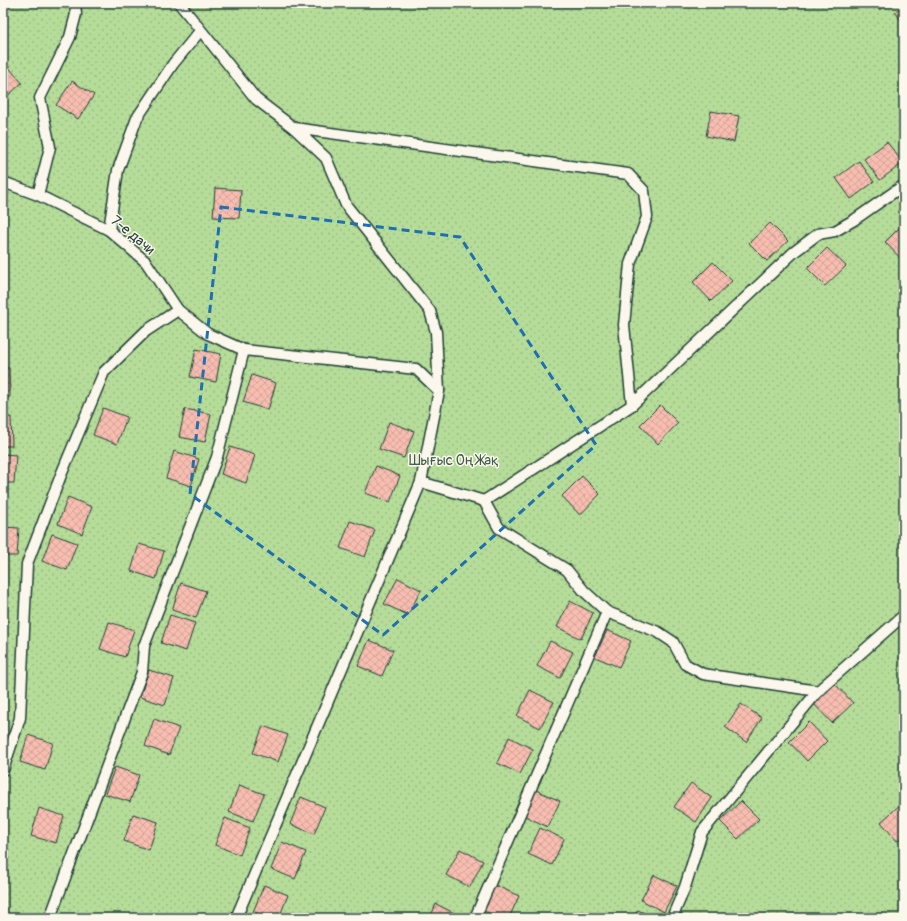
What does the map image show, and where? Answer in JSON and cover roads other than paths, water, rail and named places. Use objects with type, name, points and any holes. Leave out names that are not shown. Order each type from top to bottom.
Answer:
[{"type":"lane","points":[[38,195],[50,147],[40,98],[70,37],[76,14],[75,3]]},
{"type":"lane","points":[[179,3],[256,99],[294,128],[326,158],[346,205],[430,312],[436,332],[439,391],[421,482],[236,918]]},
{"type":"lane","points":[[109,230],[118,170],[137,118],[173,64],[200,31]]},
{"type":"lane","points":[[294,128],[628,174],[644,191],[647,217],[630,264],[624,325],[632,405]]},
{"type":"lane","name":"7-е дачи","points":[[3,182],[38,195],[109,230],[146,262],[178,310],[208,334],[244,350],[416,370],[439,391]]},
{"type":"lane","points":[[484,501],[632,405],[794,252],[818,234],[835,231],[854,220],[904,185]]},
{"type":"lane","points":[[3,770],[20,718],[27,564],[60,475],[104,372],[146,330],[178,310]]},
{"type":"lane","points":[[50,918],[142,672],[144,646],[217,457],[244,350]]},
{"type":"lane","points":[[421,482],[484,501],[499,528],[567,570],[584,591],[607,612],[658,632],[673,642],[685,664],[703,674],[818,691]]},
{"type":"lane","points":[[475,918],[607,612]]},
{"type":"lane","points":[[672,918],[685,887],[702,832],[818,691],[904,615]]},
{"type":"park label","name":"Шығыс Оң Жақ","points":[[454,460]]}]
